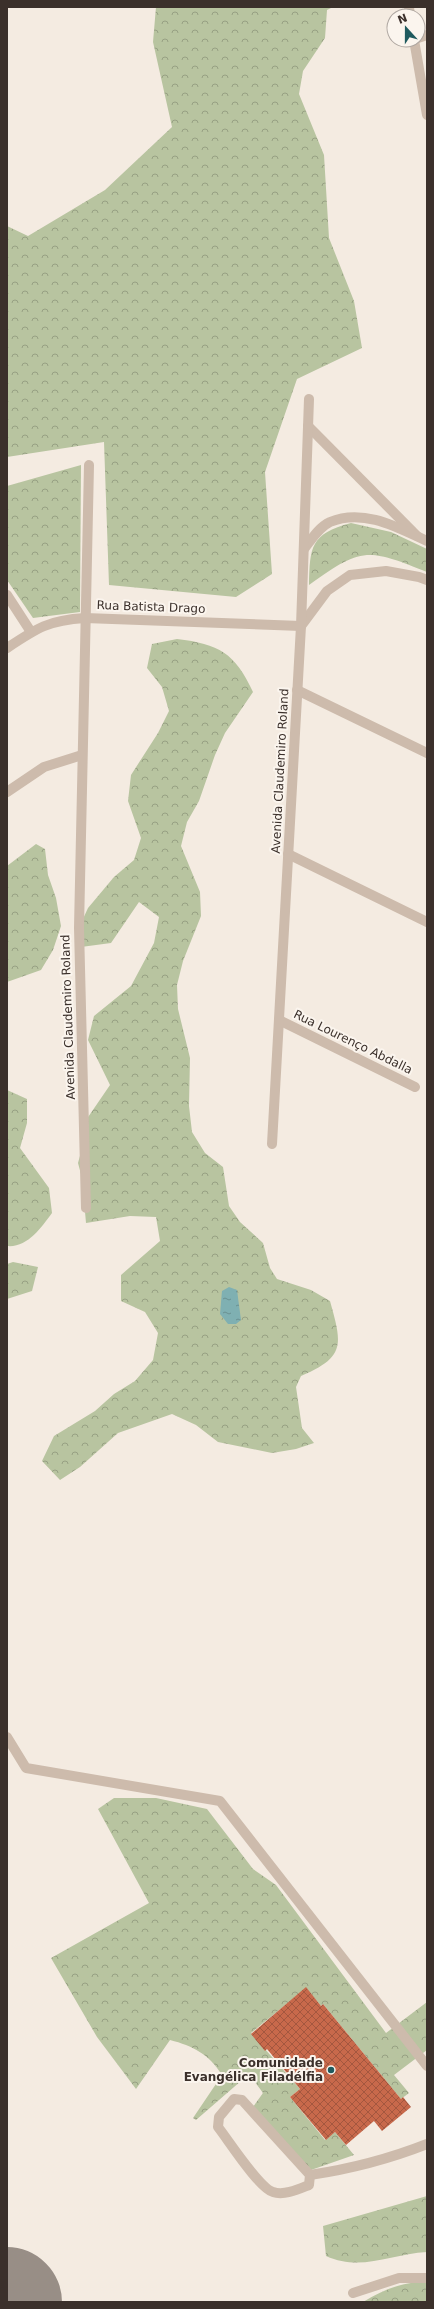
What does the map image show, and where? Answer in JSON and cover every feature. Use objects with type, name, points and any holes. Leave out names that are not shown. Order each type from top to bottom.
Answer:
[{"type":"street","points":[[415,48],[427,115]]},
{"type":"street","name":"Avenida Claudemiro Roland","points":[[272,1144],[301,626],[309,399]]},
{"type":"street","points":[[308,426],[417,536]]},
{"type":"street","name":"Avenida Claudemiro Roland","points":[[86,1208],[79,928],[89,465]]},
{"type":"street","points":[[304,549],[329,522],[353,518],[380,519],[427,541]]},
{"type":"street","points":[[301,626],[327,591],[350,575],[386,571],[419,577],[427,580]]},
{"type":"street","points":[[7,595],[31,632]]},
{"type":"street","name":"Rua Batista Drago","points":[[7,648],[31,632],[58,620],[85,618],[301,626]]},
{"type":"street","points":[[297,690],[427,754]]},
{"type":"street","points":[[7,792],[44,767],[82,755]]},
{"type":"street","points":[[288,854],[427,922]]},
{"type":"street","name":"Rua Lourenço Abdalla","points":[[279,1020],[415,1087]]},
{"type":"street","points":[[7,1737],[26,1768],[220,1801],[427,2066]]},
{"type":"street","points":[[234,2099],[242,2100],[310,2175],[309,2185],[293,2191],[274,2193],[262,2185],[218,2127],[219,2117],[234,2099]]},
{"type":"street","points":[[310,2175],[342,2170],[404,2153],[427,2144]]},
{"type":"street","points":[[353,2293],[399,2278],[427,2278]]},
{"type":"green space","points":[[156,7],[333,7],[327,10],[325,38],[303,71],[299,94],[324,155],[329,238],[354,301],[362,348],[297,379],[265,472],[272,574],[236,597],[109,585],[104,442],[7,457],[7,226],[28,236],[105,190],[172,127],[153,42]]},
{"type":"green space","points":[[81,465],[80,612],[33,618],[7,580],[7,486]]},
{"type":"green space","points":[[351,523],[391,532],[427,549],[427,572],[391,559],[365,555],[341,564],[309,585],[310,561],[315,544],[320,537],[327,532]]},
{"type":"green space","points":[[177,639],[204,644],[224,653],[232,659],[239,668],[253,692],[225,733],[215,755],[199,801],[187,822],[181,846],[200,892],[201,916],[183,961],[177,985],[178,1009],[190,1058],[189,1106],[192,1132],[205,1153],[223,1167],[229,1206],[240,1222],[263,1243],[270,1268],[277,1279],[311,1290],[330,1301],[337,1328],[337,1348],[326,1362],[316,1369],[301,1376],[296,1387],[302,1428],[314,1443],[296,1449],[272,1453],[218,1442],[196,1425],[172,1414],[118,1433],[80,1467],[60,1480],[42,1461],[54,1436],[95,1411],[114,1394],[135,1381],[153,1360],[158,1333],[145,1312],[121,1301],[121,1275],[160,1241],[156,1217],[130,1216],[86,1223],[82,1178],[78,1163],[86,1134],[84,1123],[110,1085],[88,1040],[94,1016],[131,986],[154,943],[159,917],[139,902],[111,943],[81,947],[82,921],[88,908],[114,877],[134,860],[141,838],[128,801],[131,775],[158,733],[169,711],[162,687],[147,668],[152,644]]},
{"type":"green space","points":[[36,844],[45,849],[48,875],[56,898],[61,926],[53,950],[41,970],[7,982],[7,866]]},
{"type":"green space","points":[[7,1090],[27,1099],[27,1123],[20,1148],[49,1188],[52,1213],[33,1236],[21,1244],[14,1246],[7,1246]]},
{"type":"green space","points":[[13,1262],[38,1267],[32,1291],[7,1299],[7,1264]]},
{"type":"green space","points":[[114,1798],[156,1798],[207,1809],[253,1869],[276,1885],[386,2033],[427,2002],[427,2050],[394,2075],[409,2093],[401,2099],[323,2004],[321,2006],[306,1988],[251,2033],[300,2089],[290,2097],[325,2140],[335,2132],[354,2155],[311,2170],[253,2107],[263,2093],[249,2074],[196,2120],[193,2118],[222,2075],[206,2056],[193,2048],[170,2040],[136,2089],[97,2037],[51,1958],[149,1903],[98,1809]]},
{"type":"green space","points":[[427,2196],[427,2252],[364,2262],[339,2261],[326,2256],[323,2226]]},
{"type":"green space","points":[[418,2282],[427,2283],[427,2302],[363,2302],[389,2289],[403,2284]]},
{"type":"water","points":[[229,1287],[237,1290],[241,1320],[236,1324],[228,1324],[220,1314],[222,1291]]},
{"type":"building","name":"Comunidade Evangélica Filadélfia","points":[[306,1987],[321,2006],[323,2004],[401,2099],[403,2097],[411,2107],[382,2131],[374,2121],[346,2145],[335,2132],[326,2140],[290,2097],[300,2089],[267,2049],[265,2051],[251,2034]]},
{"type":"place","name":"Comunidade Evangélica Filadélfia","points":[[331,2070]]}]
